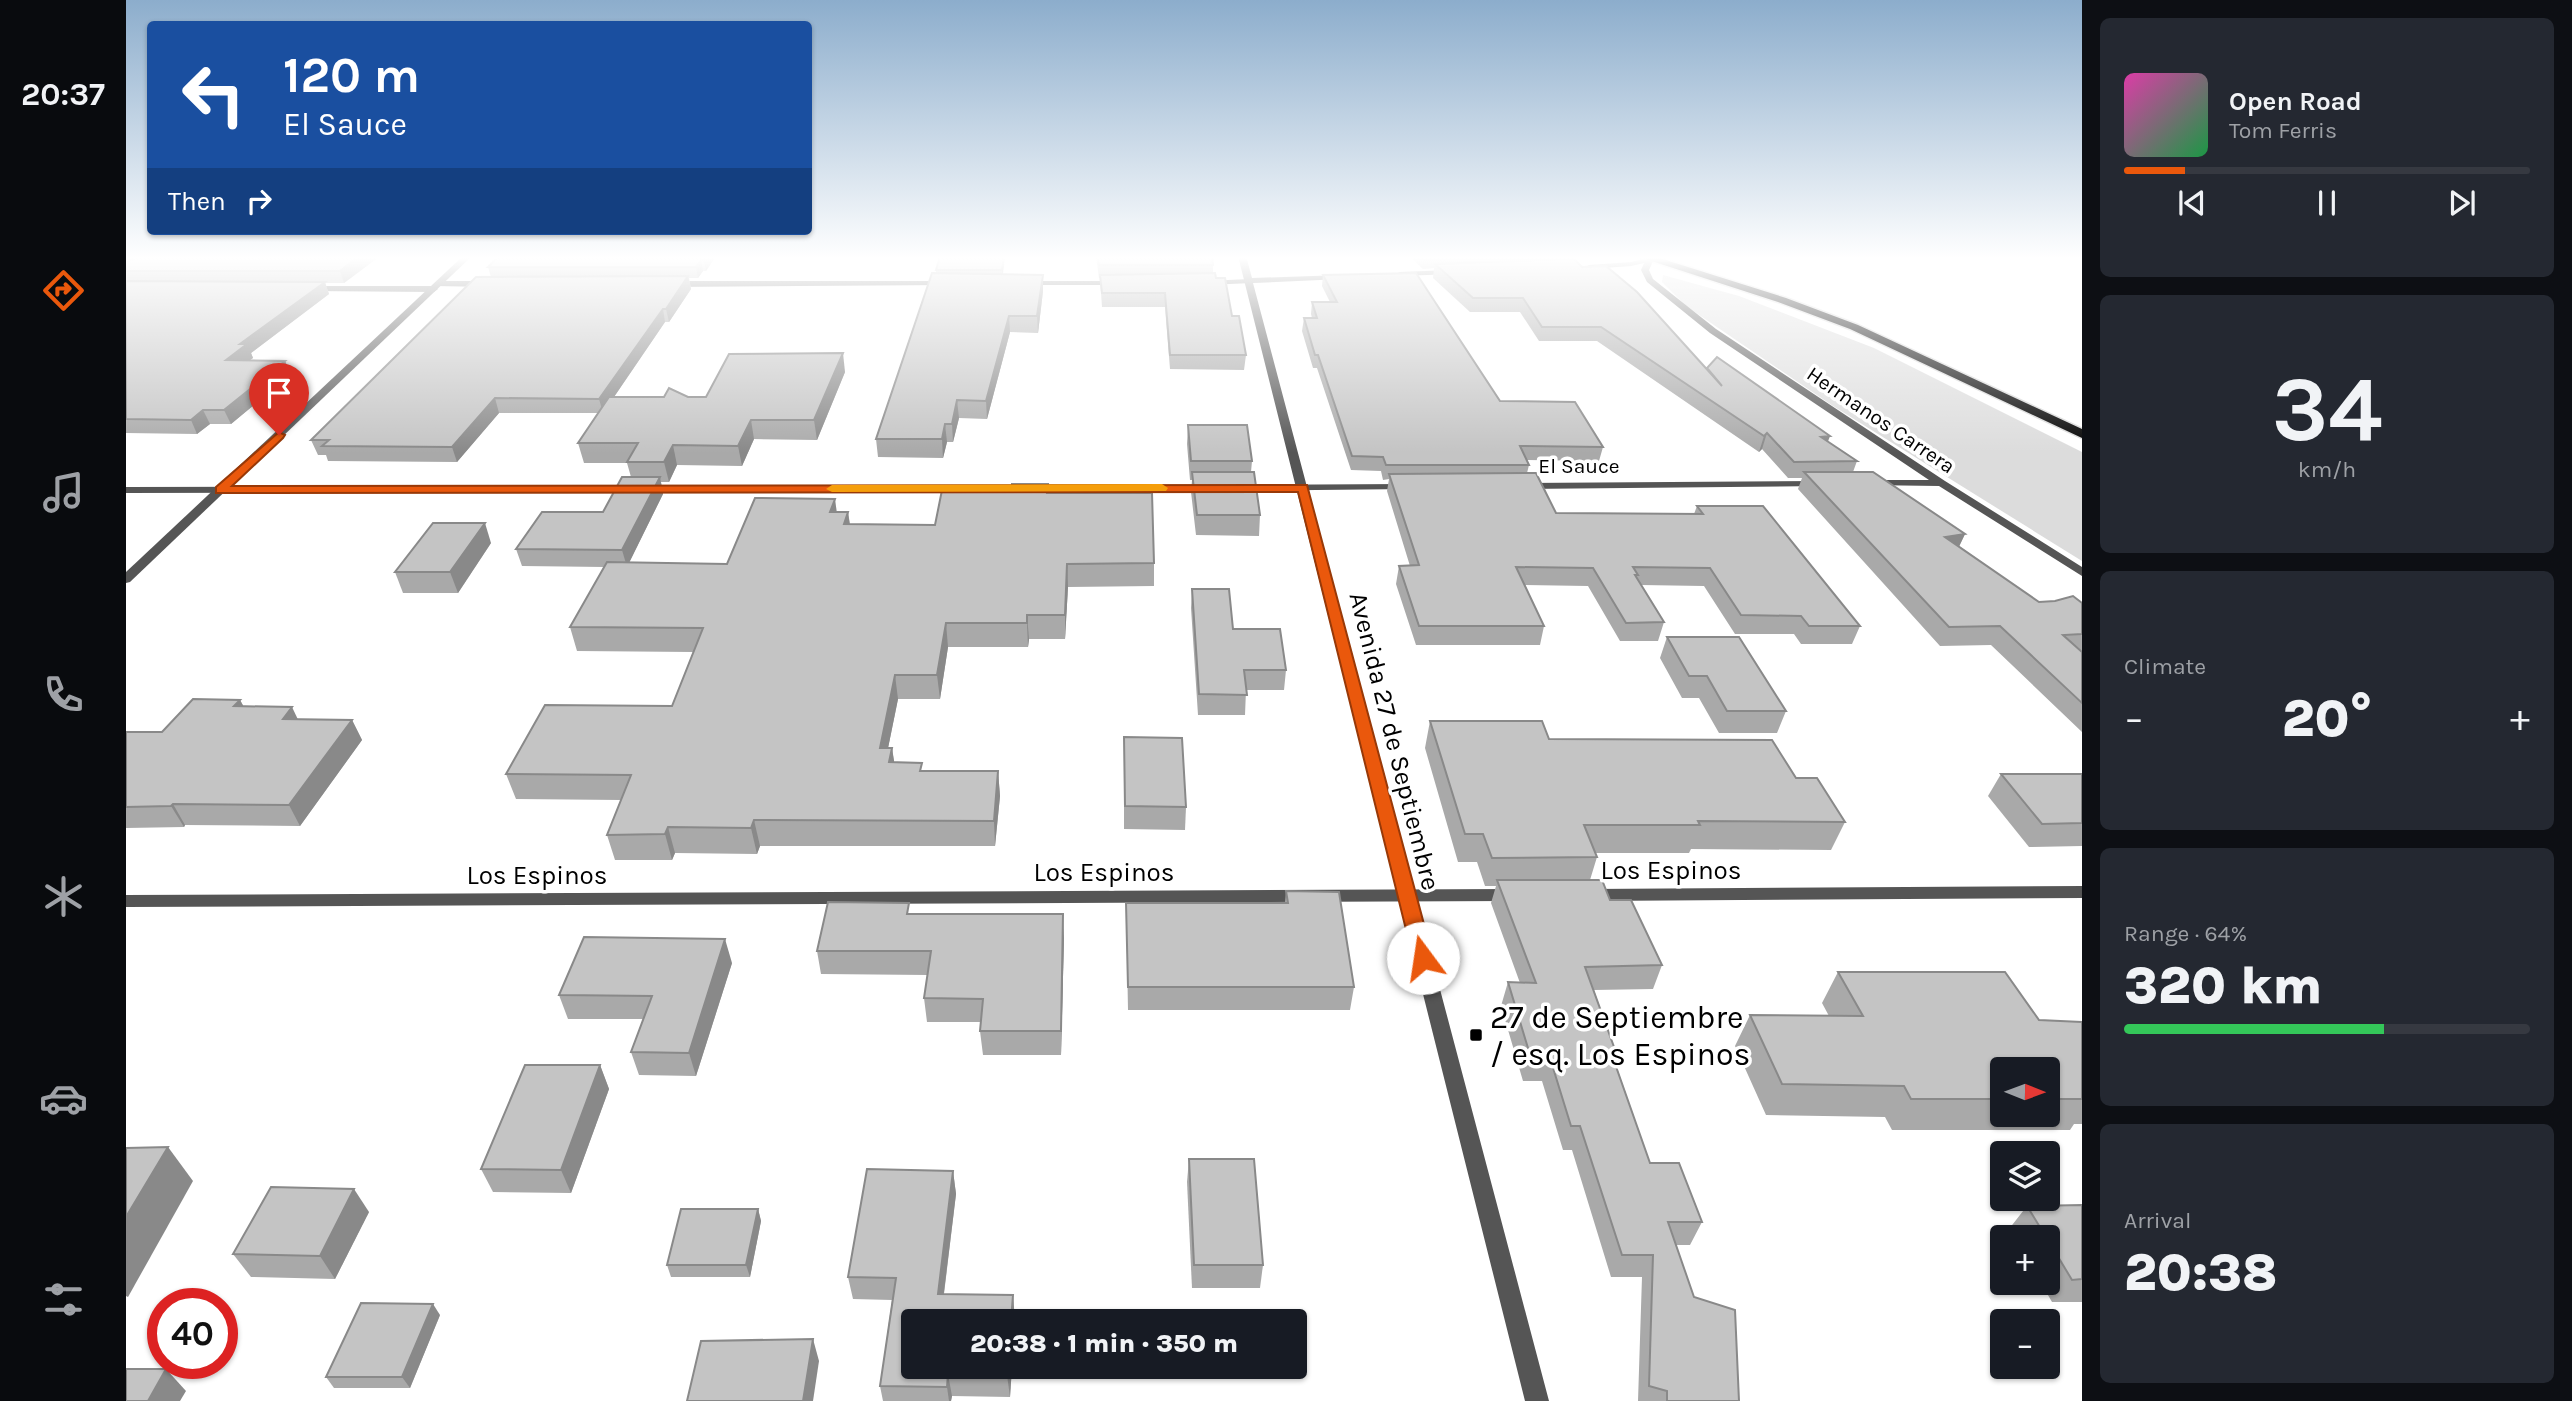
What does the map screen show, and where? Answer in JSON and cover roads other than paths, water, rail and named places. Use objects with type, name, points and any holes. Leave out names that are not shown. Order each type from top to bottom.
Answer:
[{"type":"main road","points":[[1839,321],[2082,434]]},
{"type":"street","points":[[126,579],[399,321]]},
{"type":"street","name":"Avenida 27 de Septiembre","points":[[1260,321],[1537,1401]]},
{"type":"street","name":"Hermanos Carrera","points":[[1701,321],[1941,483],[2082,572]]},
{"type":"street","points":[[1861,484],[1941,483]]},
{"type":"street","name":"El Sauce","points":[[1512,486],[1833,484]]},
{"type":"street","points":[[126,490],[1414,487]]},
{"type":"street","name":"Los Espinos","points":[[1571,895],[2082,892]]},
{"type":"street","name":"Los Espinos","points":[[126,901],[1530,895]]},
{"type":"place","name":"27 de Septiembre / esq. Los Espinos","points":[[1476,1035]]}]
